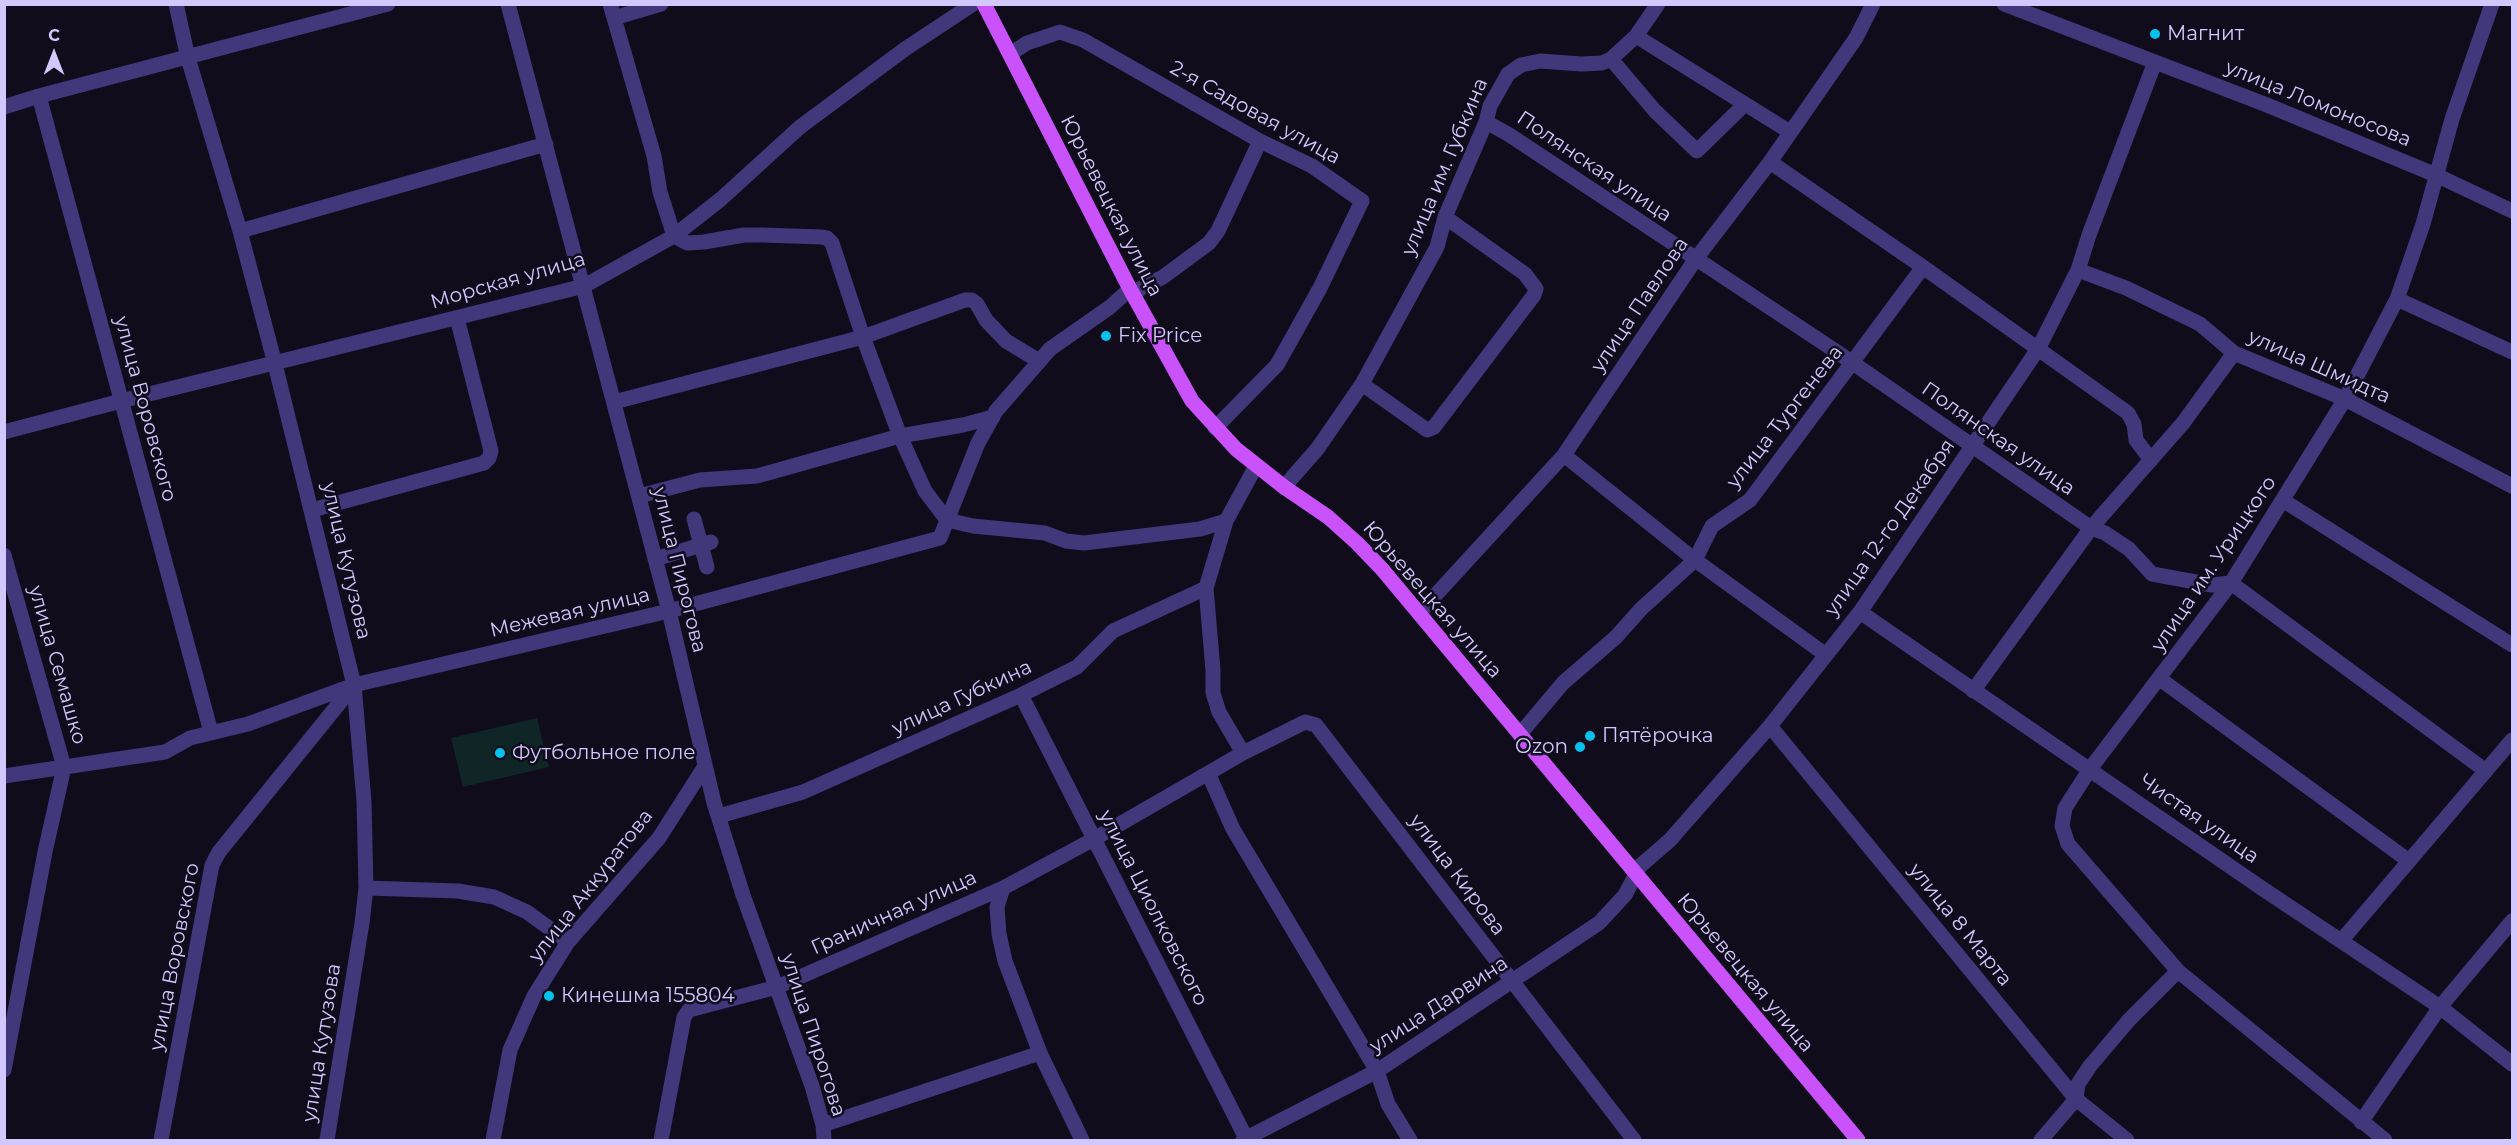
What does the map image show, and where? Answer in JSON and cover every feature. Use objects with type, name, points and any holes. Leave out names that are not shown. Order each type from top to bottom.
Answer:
[{"type":"main road","name":"Юрьевецкая улица","points":[[984,4],[1131,291],[1185,389],[1215,428],[1256,466],[1328,517],[1357,543],[1419,612],[1858,1140]]},
{"type":"street","name":"улица Кутузова","points":[[176,4],[188,58],[240,231],[275,364],[354,685],[364,801],[366,888],[327,1140]]},
{"type":"street","points":[[4,107],[388,4]]},
{"type":"street","name":"улица Пирогова","points":[[508,4],[656,559],[705,766],[743,895],[812,1086],[823,1133]]},
{"type":"street","points":[[661,4],[612,11],[654,156],[660,192],[674,236],[687,243],[744,234],[827,238],[832,243],[863,337],[900,436],[925,491],[947,520],[973,526],[1045,533],[1066,541],[1084,543],[1200,529],[1226,521]]},
{"type":"street","name":"Морская улица","points":[[4,432],[584,286],[674,236],[721,199],[800,127],[905,49],[973,4]]},
{"type":"street","points":[[1658,4],[1636,36],[1611,59],[1655,111],[1697,151],[1745,104]]},
{"type":"street","name":"улица Павлова","points":[[1419,612],[1564,455],[1695,260],[1770,162],[1856,38],[1873,4]]},
{"type":"street","name":"улица Ломоносова","points":[[2004,4],[2268,105],[2436,175],[2512,211]]},
{"type":"street","name":"улица им. Урицкого","points":[[2178,971],[2068,844],[2062,826],[2065,808],[2090,769],[2231,584],[2345,399],[2397,299],[2423,224],[2452,119],[2492,4]]},
{"type":"street","name":"2-я Садовая улица","points":[[1010,54],[1027,43],[1060,32],[1083,40],[1260,141],[1312,166],[1362,201],[1320,288],[1277,365],[1215,428]]},
{"type":"street","points":[[1636,36],[1790,132]]},
{"type":"street","name":"улица им. Губкина","points":[[1284,487],[1318,448],[1362,384],[1437,247],[1445,217],[1498,89],[1508,74],[1521,66],[1540,61],[1602,63],[1611,59]]},
{"type":"street","name":"улица 12-го Декабря","points":[[1636,875],[1646,860],[1670,840],[1770,726],[1860,612],[2038,349],[2078,270],[2089,235],[2155,62]]},
{"type":"street","name":"улица Воровского","points":[[39,96],[211,732]]},
{"type":"street","name":"Полянская улица","points":[[1486,122],[1508,134],[1853,364],[2091,528],[2105,533],[2130,549],[2152,574],[2212,585],[2231,584]]},
{"type":"street","name":"Межевая улица","points":[[4,776],[165,752],[190,738],[248,724],[354,685],[669,611],[940,538],[978,443],[993,417],[1050,349],[1131,291],[1163,277],[1209,243],[1218,231],[1260,141]]},
{"type":"street","points":[[240,231],[546,144]]},
{"type":"street","points":[[1770,162],[1923,267],[2128,413],[2134,424],[2136,440],[2151,460]]},
{"type":"street","points":[[1362,384],[1427,430],[1434,427],[1534,296],[1536,289],[1525,274],[1445,217]]},
{"type":"street","name":"улица Тургенева","points":[[1520,734],[1563,682],[1628,626],[1641,609],[1695,560],[1712,526],[1750,500],[1923,267]]},
{"type":"street","name":"улица Шмидта","points":[[2078,270],[2126,288],[2200,324],[2234,354],[2345,399],[2512,486]]},
{"type":"street","points":[[2397,299],[2512,352]]},
{"type":"street","points":[[614,402],[863,337],[965,300],[972,300],[1006,341],[1039,361]]},
{"type":"street","points":[[312,510],[484,463],[489,458],[491,451],[457,318]]},
{"type":"street","points":[[1973,691],[2091,528],[2183,423],[2234,354]]},
{"type":"street","points":[[639,496],[700,480],[757,476],[900,436],[963,425],[993,417]]},
{"type":"street","points":[[1564,455],[1695,560],[1826,655]]},
{"type":"street","points":[[1082,1140],[1040,1053],[1005,961],[999,934],[997,907],[1003,888],[1094,839],[1243,753],[1219,712],[1213,693],[1206,588],[1226,521],[1256,466]]},
{"type":"street","points":[[2284,501],[2512,645]]},
{"type":"street","points":[[694,519],[706,544],[707,567]]},
{"type":"street","points":[[656,559],[706,544]]},
{"type":"street","name":"улица Семашко","points":[[4,555],[64,767],[45,852],[4,1070]]},
{"type":"street","points":[[2231,584],[2486,771]]},
{"type":"street","name":"улица Губкина","points":[[719,816],[812,789],[1020,695],[1077,667],[1113,631],[1206,588]]},
{"type":"street","name":"Чистая улица","points":[[1860,612],[2263,889],[2440,1007],[2512,1064]]},
{"type":"street","points":[[2160,679],[2409,861]]},
{"type":"street","name":"улица Воровского","points":[[160,1140],[212,866],[219,852],[354,685]]},
{"type":"street","name":"улица Циолковского","points":[[1020,695],[1245,1140]]},
{"type":"street","name":"улица Кирова","points":[[1243,753],[1305,722],[1316,725],[1634,1140]]},
{"type":"street","name":"улица 8 Марта","points":[[1770,726],[2076,1099],[2127,1140]]},
{"type":"street","points":[[2341,940],[2512,741]]},
{"type":"street","name":"улица Аккуратова","points":[[493,1140],[510,1050],[534,996],[568,942],[658,838],[705,766]]},
{"type":"street","points":[[1208,773],[1233,829],[1377,1071],[1388,1104],[1410,1140]]},
{"type":"street","name":"улица Дарвина","points":[[1245,1140],[1377,1071],[1512,982],[1599,923],[1624,896],[1636,875]]},
{"type":"street","points":[[366,888],[458,891],[494,897],[527,912],[568,942]]},
{"type":"street","name":"Граничная улица","points":[[662,1140],[686,1013],[689,1010],[777,987],[1003,888]]},
{"type":"street","points":[[2361,1122],[2440,1007],[2512,921]]},
{"type":"street","points":[[2041,1140],[2076,1099],[2078,1084],[2090,1066],[2130,1020],[2178,971],[2385,1140]]},
{"type":"street","points":[[823,1133],[1040,1053]]},
{"type":"green space","name":"Футбольное поле","points":[[537,718],[549,767],[463,787],[451,738]]},
{"type":"place","name":"Магнит","points":[[2155,34]]},
{"type":"place","name":"Fix Price","points":[[1106,336]]},
{"type":"place","name":"Пятёрочка","points":[[1590,736]]},
{"type":"place","name":"Ozon","points":[[1580,747]]},
{"type":"place","name":"Футбольное поле","points":[[500,753]]},
{"type":"place","name":"Кинешма 155804","points":[[549,996]]}]
